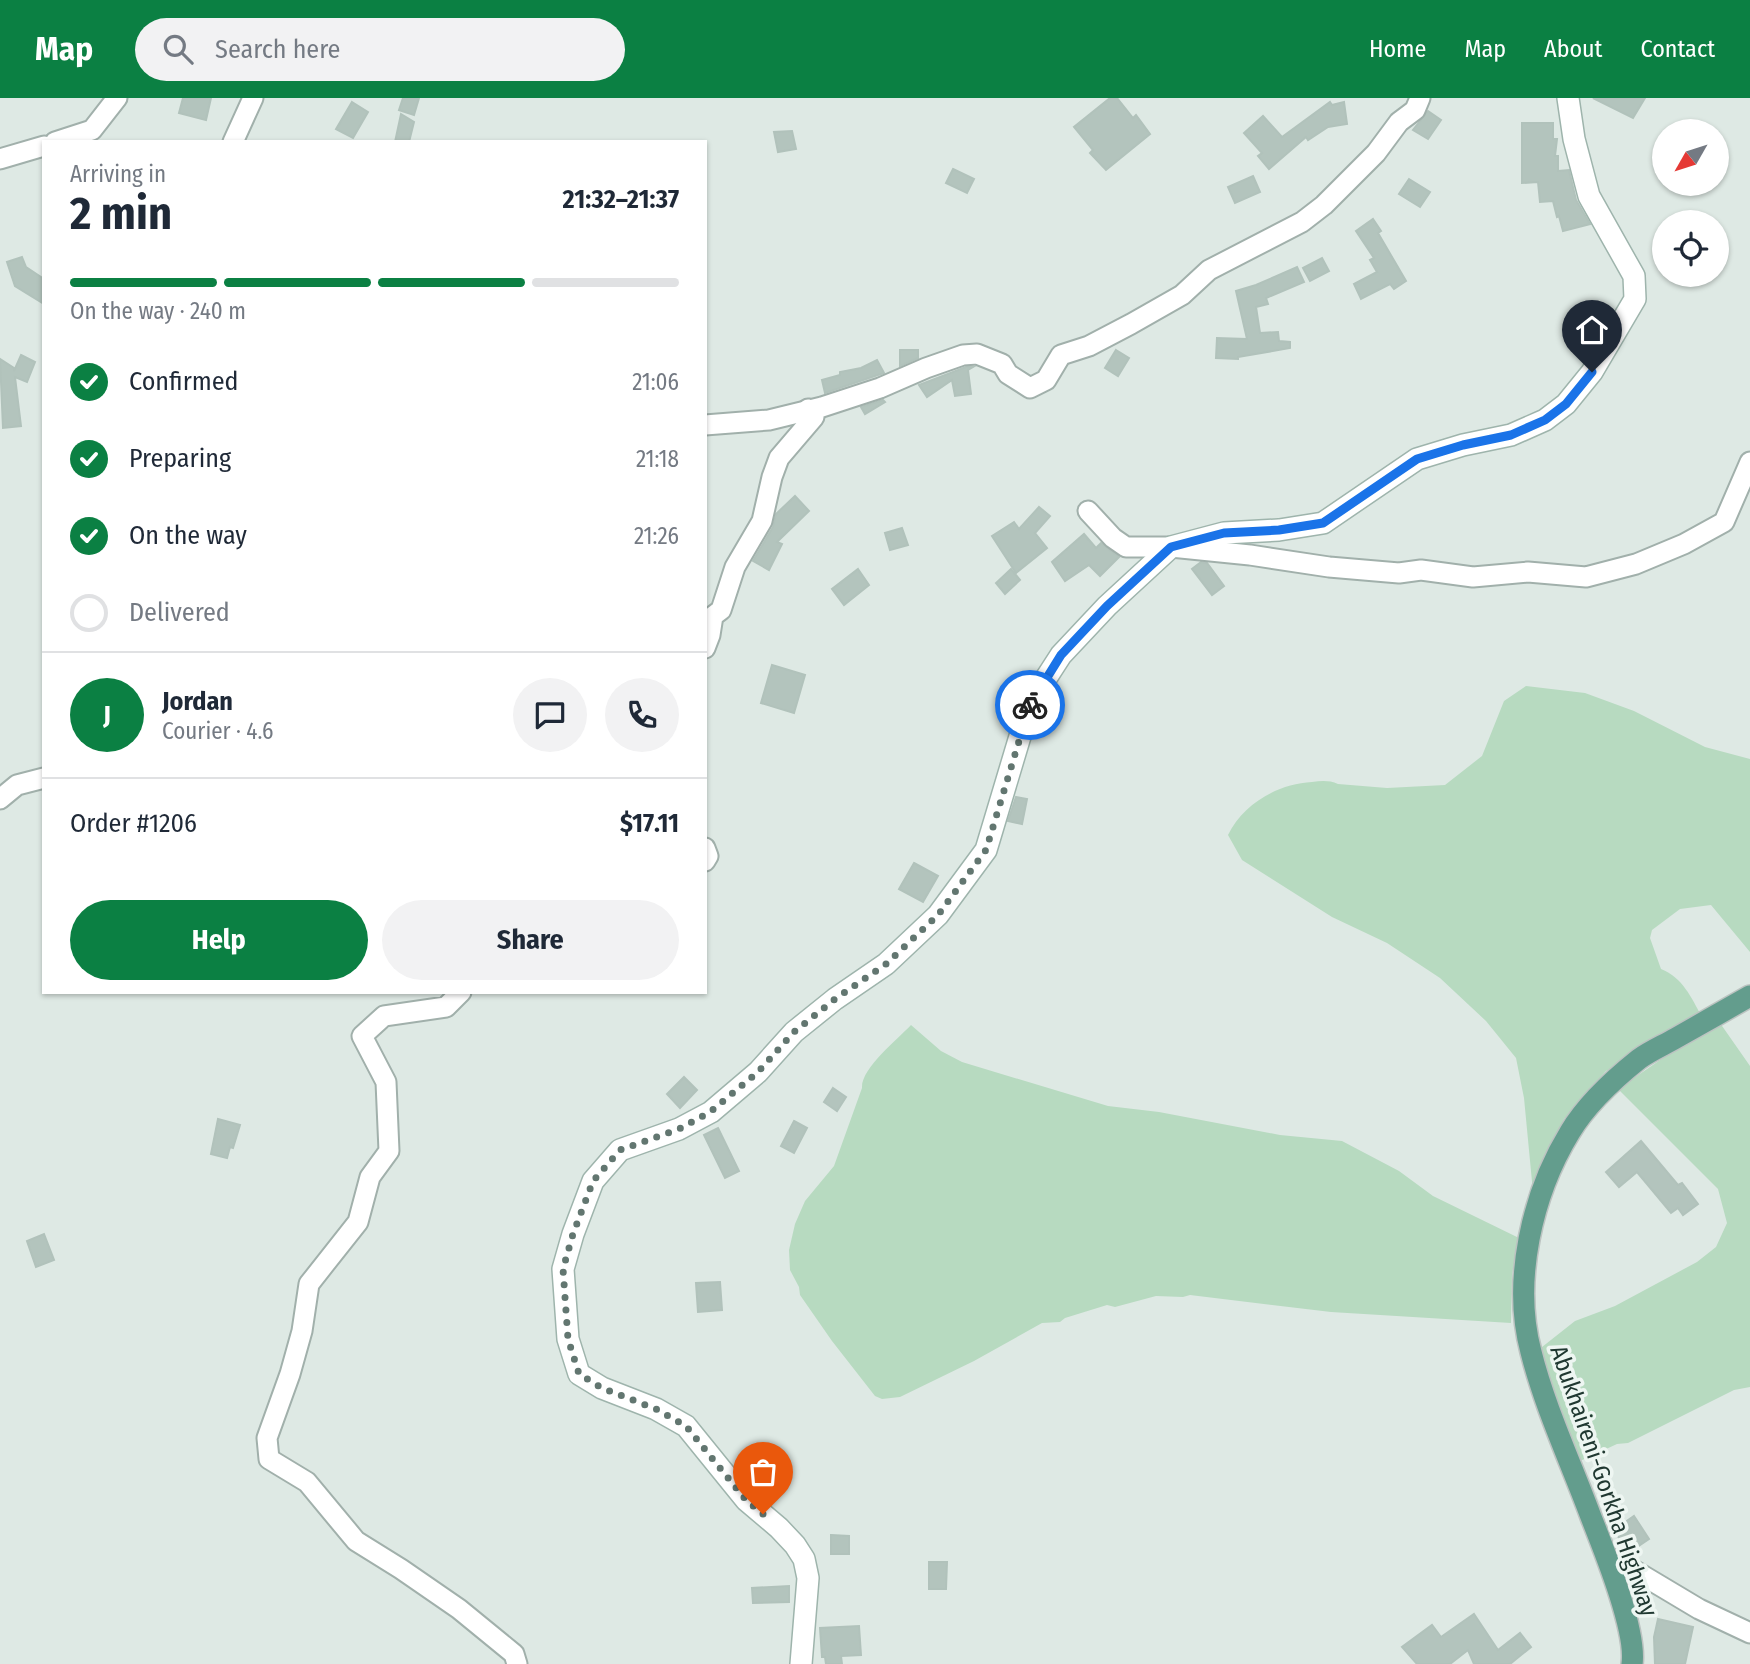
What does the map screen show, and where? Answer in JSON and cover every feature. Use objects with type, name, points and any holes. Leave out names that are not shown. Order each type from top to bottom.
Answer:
[{"type":"main road","points":[[802,1664],[808,1578],[804,1559],[795,1545],[746,1500],[686,1426],[656,1409],[602,1388],[579,1374],[568,1339],[563,1269],[593,1181],[620,1150],[679,1129],[710,1112],[758,1072],[794,1032],[835,999],[886,964],[938,915],[986,850],[1030,703],[1061,655],[1107,606],[1171,547],[1224,533],[1279,530],[1323,523],[1417,459],[1463,445],[1511,435],[1545,420],[1566,404],[1592,372],[1635,299],[1634,276],[1589,196],[1574,139],[1568,98]]},
{"type":"main road","name":"Abukhaireni-Gorkha Highway","points":[[1632,1664],[1634,1655],[1611,1566],[1530,1351],[1524,1302],[1525,1268],[1546,1183],[1570,1132],[1597,1098],[1640,1059],[1750,996]]},
{"type":"street","points":[[61,140],[92,130],[117,98]]},
{"type":"street","points":[[234,140],[253,98]]},
{"type":"street","points":[[707,425],[769,420],[822,407],[880,388],[926,368],[977,354],[1002,364],[1009,374],[1030,388],[1045,380],[1061,355],[1088,346],[1131,324],[1182,295],[1209,270],[1302,222],[1324,205],[1376,153],[1399,122],[1415,110],[1420,98]]},
{"type":"street","points":[[0,159],[42,147]]},
{"type":"street","points":[[707,643],[710,635],[709,620],[721,610],[735,567],[762,522],[779,458],[814,417],[808,409]]},
{"type":"street","points":[[1088,511],[1113,538],[1126,547],[1171,547],[1399,573],[1421,570],[1473,577],[1528,572],[1586,577],[1636,564],[1684,544],[1724,522],[1750,462]]},
{"type":"street","points":[[0,799],[17,785],[42,779]]},
{"type":"street","points":[[459,994],[446,1007],[384,1016],[362,1036],[386,1082],[389,1151],[370,1177],[358,1222],[309,1284],[302,1331],[267,1438],[269,1459],[307,1482],[356,1541],[459,1609],[514,1654],[517,1664]]},
{"type":"street","points":[[1611,1566],[1627,1566],[1699,1609],[1750,1633]]},
{"type":"green space","points":[[1526,686],[1585,693],[1634,711],[1705,747],[1750,759],[1750,952],[1711,905],[1680,909],[1652,930],[1650,938],[1661,969],[1681,983],[1702,1017],[1606,1071],[1564,1119],[1552,1153],[1533,1192],[1524,1098],[1516,1058],[1486,1021],[1440,978],[1387,943],[1332,917],[1242,860],[1228,835],[1234,824],[1252,805],[1274,791],[1299,784],[1325,781],[1387,788],[1445,785],[1482,756],[1504,701]]},
{"type":"green space","points":[[1720,1023],[1750,1066],[1750,1387],[1734,1390],[1628,1443],[1617,1444],[1578,1462],[1537,1351],[1575,1321],[1615,1306],[1697,1262],[1716,1247],[1727,1223],[1718,1189],[1618,1089],[1692,1038]]},
{"type":"green space","points":[[911,1025],[941,1051],[962,1062],[1108,1106],[1159,1112],[1280,1135],[1342,1141],[1399,1171],[1433,1196],[1519,1238],[1512,1274],[1511,1323],[1331,1312],[1190,1295],[1156,1296],[1115,1307],[1107,1305],[1060,1322],[1042,1323],[974,1361],[900,1397],[882,1399],[875,1396],[800,1295],[790,1270],[789,1250],[795,1224],[805,1201],[834,1166],[867,1072]]},
{"type":"building","points":[[183,98],[211,98],[206,120],[179,113]]},
{"type":"building","points":[[403,98],[419,98],[414,115],[399,110]]},
{"type":"building","points":[[1110,98],[1117,98],[1133,118],[1136,115],[1150,134],[1106,170],[1090,153],[1093,150],[1074,127]]},
{"type":"building","points":[[1593,98],[1645,98],[1633,118]]},
{"type":"building","points":[[352,102],[368,112],[353,138],[336,129]]},
{"type":"building","points":[[1330,102],[1332,105],[1344,102],[1347,124],[1328,127],[1308,140],[1306,137],[1269,169],[1258,156],[1262,153],[1244,133],[1263,116],[1282,137]]},
{"type":"building","points":[[1428,111],[1441,120],[1428,139],[1413,130]]},
{"type":"building","points":[[401,114],[414,122],[410,140],[395,140]]},
{"type":"building","points":[[1522,123],[1553,123],[1553,139],[1557,139],[1555,156],[1558,156],[1558,171],[1569,170],[1576,200],[1590,224],[1563,231],[1553,201],[1540,202],[1538,182],[1522,183]]},
{"type":"building","points":[[792,131],[796,149],[778,152],[774,132]]},
{"type":"building","points":[[953,169],[974,179],[967,193],[946,183]]},
{"type":"building","points":[[1253,176],[1260,192],[1235,203],[1228,187]]},
{"type":"building","points":[[1409,179],[1430,192],[1420,207],[1399,194]]},
{"type":"building","points":[[1373,219],[1381,231],[1378,233],[1406,281],[1394,289],[1390,284],[1361,299],[1354,284],[1377,272],[1370,260],[1374,258],[1356,231]]},
{"type":"building","points":[[22,257],[26,267],[42,278],[42,303],[15,286],[7,262]]},
{"type":"building","points":[[1322,258],[1329,271],[1310,281],[1303,268]]},
{"type":"building","points":[[1297,267],[1304,282],[1266,298],[1268,304],[1256,307],[1260,333],[1278,332],[1279,341],[1290,342],[1290,348],[1238,359],[1216,358],[1217,338],[1247,339],[1236,291]]},
{"type":"building","points":[[900,350],[918,350],[918,358],[900,366]]},
{"type":"building","points":[[1116,350],[1129,358],[1118,376],[1105,368]]},
{"type":"building","points":[[21,355],[35,362],[27,382],[15,377],[21,426],[3,428],[0,359],[14,368],[14,371]]},
{"type":"building","points":[[877,360],[884,373],[825,393],[822,380]]},
{"type":"building","points":[[966,367],[973,367],[968,370],[971,394],[955,396],[952,380],[927,397],[919,385]]},
{"type":"building","points":[[883,400],[885,402],[865,414],[861,407]]},
{"type":"building","points":[[795,496],[809,511],[777,542],[782,544],[769,570],[753,561],[773,527],[776,514]]},
{"type":"building","points":[[1039,507],[1050,516],[1035,533],[1047,548],[1016,573],[992,536],[1014,522],[1019,529]]},
{"type":"building","points":[[902,528],[908,545],[890,550],[885,533]]},
{"type":"building","points":[[1084,534],[1096,548],[1101,543],[1119,557],[1100,576],[1089,565],[1065,581],[1052,562]]},
{"type":"building","points":[[1201,562],[1207,563],[1224,586],[1212,595],[1192,569]]},
{"type":"building","points":[[858,569],[869,585],[844,605],[832,589]]},
{"type":"building","points":[[1011,569],[1020,580],[1005,594],[996,583]]},
{"type":"building","points":[[772,665],[805,675],[794,713],[761,703]]},
{"type":"building","points":[[1016,797],[1027,799],[1022,824],[1008,821]]},
{"type":"building","points":[[914,863],[938,876],[923,902],[899,889]]},
{"type":"building","points":[[684,1077],[697,1090],[680,1108],[667,1094]]},
{"type":"building","points":[[833,1088],[846,1097],[837,1111],[824,1102]]},
{"type":"building","points":[[218,1119],[240,1125],[227,1158],[211,1154]]},
{"type":"building","points":[[794,1121],[807,1128],[794,1153],[781,1146]]},
{"type":"building","points":[[718,1128],[739,1171],[725,1178],[704,1135]]},
{"type":"building","points":[[1641,1141],[1678,1185],[1682,1183],[1698,1204],[1683,1215],[1678,1208],[1671,1213],[1637,1172],[1619,1187],[1606,1172]]},
{"type":"building","points":[[44,1234],[54,1260],[36,1267],[27,1241]]},
{"type":"building","points":[[720,1282],[722,1310],[698,1312],[696,1283]]},
{"type":"building","points":[[1634,1516],[1649,1539],[1634,1549],[1632,1546],[1626,1549],[1614,1530]]},
{"type":"building","points":[[831,1535],[849,1536],[849,1554],[831,1554]]},
{"type":"building","points":[[929,1562],[947,1562],[946,1589],[929,1589]]},
{"type":"building","points":[[789,1586],[789,1602],[753,1603],[752,1588]]},
{"type":"building","points":[[1474,1614],[1498,1650],[1520,1633],[1531,1647],[1510,1664],[1474,1664],[1468,1650],[1450,1664],[1417,1664],[1402,1647],[1432,1625],[1441,1637]]},
{"type":"building","points":[[1658,1619],[1693,1627],[1685,1664],[1655,1664],[1654,1637]]},
{"type":"building","points":[[859,1626],[861,1655],[841,1656],[842,1664],[826,1664],[825,1657],[822,1657],[820,1628]]},
{"type":"way so far","points":[[763,1514],[746,1500],[686,1426],[656,1409],[602,1388],[579,1374],[568,1339],[563,1269],[573,1234],[593,1181],[620,1150],[679,1129],[710,1112],[758,1072],[794,1032],[835,999],[886,964],[938,915],[986,850],[1030,705]]},
{"type":"route","points":[[1030,705],[1061,655],[1107,606],[1171,547],[1224,533],[1279,530],[1323,523],[1417,459],[1463,445],[1511,435],[1545,420],[1566,404],[1592,372]]}]
